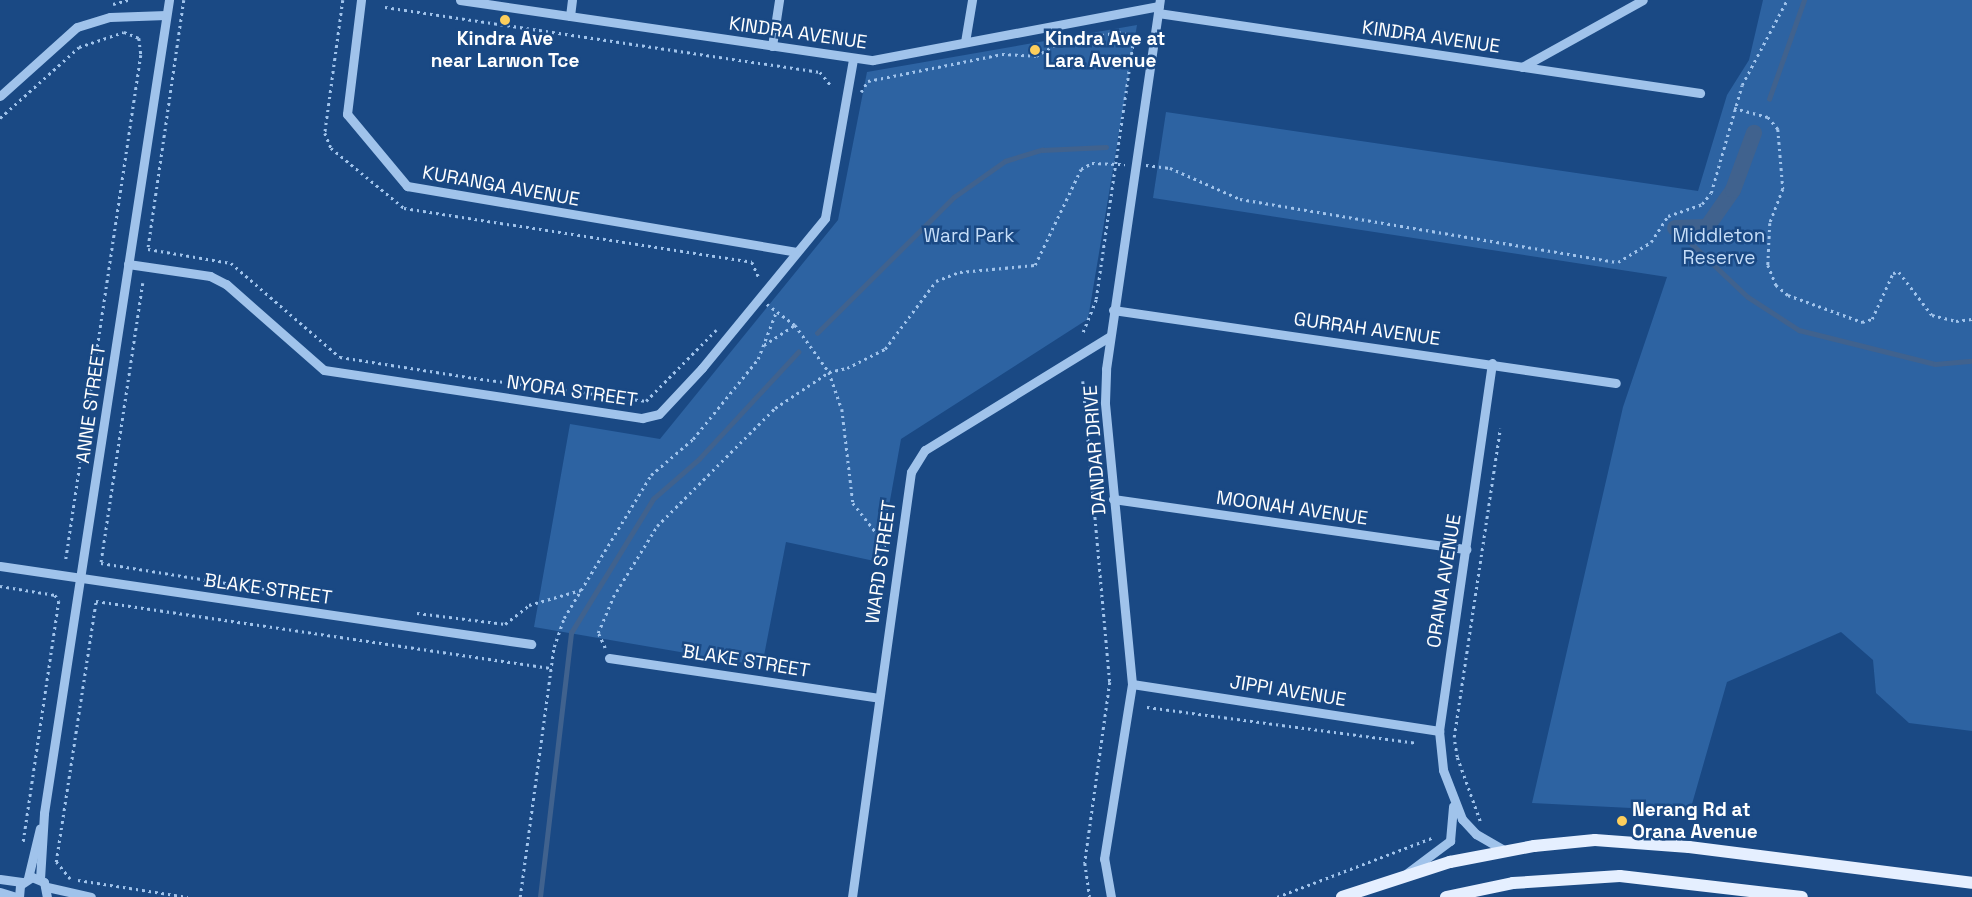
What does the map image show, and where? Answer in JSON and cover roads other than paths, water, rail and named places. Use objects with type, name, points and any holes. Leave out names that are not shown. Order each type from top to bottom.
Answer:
[{"type":"main road","points":[[1342,897],[1406,874],[1506,851],[1567,842],[1636,841],[1972,883]]},
{"type":"main road","points":[[1446,897],[1513,883],[1620,876],[1802,897]]},
{"type":"street","name":"ANNE STREET","points":[[40,879],[44,813],[82,578],[169,0]]},
{"type":"street","name":"KURANGA AVENUE","points":[[361,0],[347,114],[407,186],[796,252]]},
{"type":"street","name":"KINDRA AVENUE","points":[[460,0],[853,59],[873,60],[1159,6],[1522,66],[1700,93]]},
{"type":"street","points":[[570,16],[572,0]]},
{"type":"street","points":[[772,46],[779,0]]},
{"type":"street","points":[[965,42],[972,0]]},
{"type":"street","points":[[1522,66],[1643,0]]},
{"type":"street","name":"DANDAR DRIVE","points":[[1111,897],[1104,859],[1132,684],[1105,402],[1109,337],[1159,6]]},
{"type":"street","points":[[0,96],[76,27],[110,17],[166,15]]},
{"type":"street","name":"NYORA STREET","points":[[128,264],[210,276],[226,284],[324,370],[642,418],[659,414],[673,403],[796,252],[819,227],[830,206],[853,59]]},
{"type":"street","name":"GURRAH AVENUE","points":[[1113,310],[1616,383]]},
{"type":"street","name":"WARD STREET","points":[[852,897],[878,698],[911,472],[924,450],[1109,337]]},
{"type":"street","name":"ORANA AVENUE","points":[[1492,364],[1439,731],[1443,770],[1453,803],[1472,831],[1506,851]]},
{"type":"street","name":"MOONAH AVENUE","points":[[1113,499],[1466,549]]},
{"type":"street","name":"BLAKE STREET","points":[[0,566],[531,644]]},
{"type":"street","name":"BLAKE STREET","points":[[609,658],[878,698]]},
{"type":"street","name":"JIPPI AVENUE","points":[[1132,684],[1439,731]]},
{"type":"street","name":"ORANA AVENUE","points":[[1406,874],[1450,841],[1453,803]]},
{"type":"street","name":"ANNE STREET","points":[[18,897],[25,880],[44,813]]},
{"type":"street","points":[[0,879],[40,879],[47,887],[91,897]]},
{"type":"street","points":[[47,887],[47,897]]},
{"type":"street","points":[[0,892],[18,897]]},
{"type":"waterway","points":[[1769,99],[1804,0]]},
{"type":"waterway","points":[[1675,228],[1707,227],[1733,190],[1754,133]]},
{"type":"waterway","points":[[817,333],[954,197],[1005,161],[1042,150],[1106,147]]},
{"type":"waterway","points":[[1675,228],[1748,297],[1799,330],[1935,364],[1972,361]]},
{"type":"waterway","points":[[540,897],[571,633],[653,499],[699,459],[798,352]]},
{"type":"place","name":"Kindra Ave near Larwon Tce","points":[[505,20]]},
{"type":"place","name":"Kindra Ave at Lara Avenue","points":[[1035,50]]},
{"type":"place","name":"Nerang Rd at Orana Avenue","points":[[1622,821]]},
{"type":"park label","name":"Ward Park","points":[[969,236]]},
{"type":"park label","name":"Middleton Reserve","points":[[1719,247]]}]
